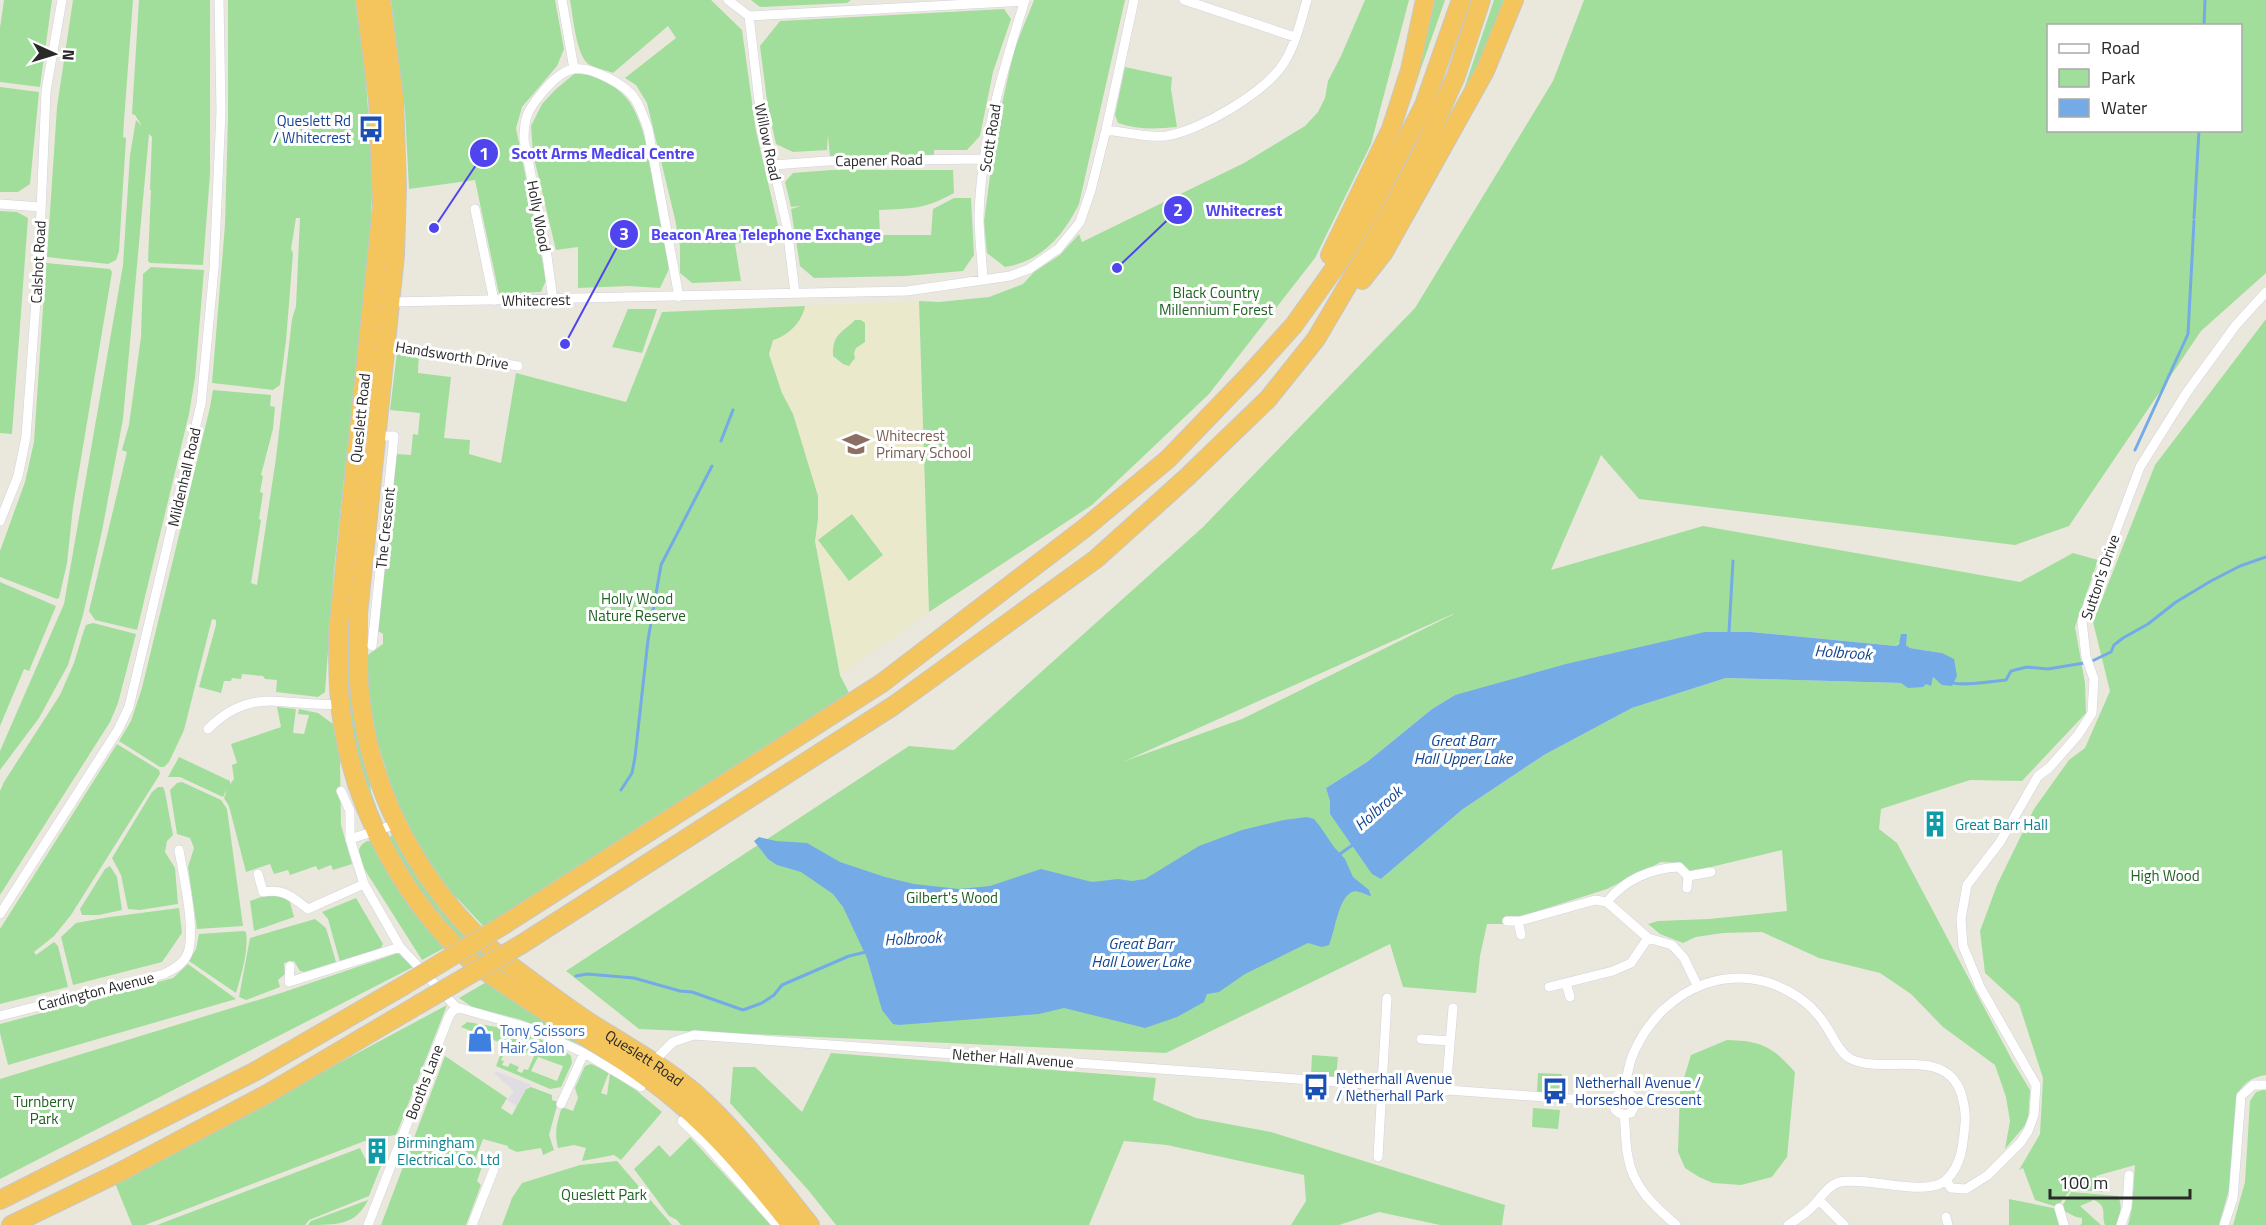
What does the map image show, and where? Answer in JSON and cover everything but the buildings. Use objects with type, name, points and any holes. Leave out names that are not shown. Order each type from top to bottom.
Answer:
[{"type":"highway","name":"Queslett Road","points":[[365,0],[381,130],[382,302],[386,345],[368,434],[358,615],[358,669],[362,709],[369,744],[397,824],[428,878],[494,950],[520,972],[590,1022],[653,1062],[692,1091],[726,1122],[810,1225]]},
{"type":"highway","name":"Queslett Road","points":[[381,0],[394,98],[397,186],[395,255],[382,302],[368,434],[338,633],[340,704],[345,738],[358,786],[376,832],[393,865],[425,911],[469,959],[677,1101],[734,1156],[791,1225]]},
{"type":"highway","points":[[1294,326],[1351,215],[1391,129],[1410,70],[1425,0]]},
{"type":"highway","points":[[0,1200],[254,1072],[505,924],[882,683],[1086,527],[1168,459],[1294,326],[1339,262],[1398,159],[1435,77],[1461,0]]},
{"type":"highway","points":[[1316,339],[1390,213],[1422,152],[1456,76],[1481,0]]},
{"type":"highway","points":[[11,1225],[118,1173],[267,1094],[522,944],[893,706],[1096,559],[1186,478],[1268,399],[1384,252],[1485,71],[1514,0]]},
{"type":"street","name":"Calshot Road","points":[[0,521],[18,476],[26,437],[46,91],[62,0]]},
{"type":"street","name":"Mildenhall Road","points":[[0,914],[118,730],[129,707],[171,534],[201,404],[214,269],[221,111],[219,0]]},
{"type":"street","points":[[562,0],[574,69],[584,70],[612,80],[626,89],[641,110],[648,129],[680,297]]},
{"type":"street","points":[[728,0],[749,16],[1025,0]]},
{"type":"street","name":"Scott Road","points":[[983,280],[979,216],[985,159],[998,87],[1025,0]]},
{"type":"street","name":"Whitecrest","points":[[382,302],[907,291],[1010,276],[1029,269],[1058,249],[1080,222],[1091,190],[1106,130],[1134,0]]},
{"type":"street","points":[[1184,0],[1295,37]]},
{"type":"street","points":[[1106,130],[1166,136],[1182,132],[1213,118],[1252,96],[1270,82],[1285,61],[1307,0]]},
{"type":"street","name":"Willow Road","points":[[749,16],[759,101],[787,227],[795,293]]},
{"type":"street","name":"Holly Wood","points":[[553,300],[547,256],[524,140],[524,121],[529,109],[546,87],[561,75],[574,69]]},
{"type":"street","name":"Capener Road","points":[[772,165],[827,161],[985,159]]},
{"type":"street","points":[[0,204],[41,207]]},
{"type":"street","points":[[476,209],[494,301]]},
{"type":"street","name":"Sutton's Drive","points":[[1946,1180],[1951,1188],[1966,1189],[1988,1174],[2021,1142],[2034,1115],[2036,1085],[1980,987],[1963,946],[1961,919],[1967,885],[2000,842],[2038,776],[2049,768],[2078,735],[2092,712],[2094,679],[2088,661],[2082,621],[2140,467],[2187,392],[2236,325],[2266,292]]},
{"type":"street","name":"Handsworth Drive","points":[[386,345],[519,366]]},
{"type":"street","name":"The Crescent","points":[[368,434],[394,436],[376,640]]},
{"type":"street","points":[[208,729],[217,720],[246,704],[273,700],[324,705],[340,704]]},
{"type":"street","points":[[341,791],[350,812],[350,839],[364,884],[400,947],[456,1007]]},
{"type":"street","points":[[350,839],[397,824]]},
{"type":"street","name":"Cardington Avenue","points":[[0,1016],[164,975],[185,960],[190,950],[191,931],[179,850]]},
{"type":"street","points":[[1607,902],[1615,892],[1650,871],[1662,868],[1678,867],[1688,876],[1688,888]]},
{"type":"street","points":[[1688,876],[1711,872]]},
{"type":"street","points":[[258,874],[263,892],[278,890],[290,894],[308,909],[364,884]]},
{"type":"street","points":[[1507,921],[1518,921],[1595,900],[1607,902],[1648,938],[1672,945],[1684,958],[1697,985]]},
{"type":"street","points":[[1518,921],[1521,935]]},
{"type":"street","points":[[1549,987],[1613,971],[1631,963],[1648,938]]},
{"type":"street","points":[[291,966],[289,982],[400,947]]},
{"type":"street","points":[[1624,1092],[1633,1053],[1669,1004],[1697,985],[1720,979],[1755,979],[1778,986],[1799,998],[1822,1020],[1838,1045],[1852,1059],[1884,1064],[1930,1066],[1942,1069],[1951,1076],[1959,1087],[1964,1101],[1965,1119],[1963,1146],[1958,1162],[1946,1180],[1929,1187],[1843,1181],[1828,1189],[1819,1200],[1788,1225]]},
{"type":"street","points":[[1566,983],[1570,997]]},
{"type":"street","points":[[1378,1157],[1387,998]]},
{"type":"street","name":"Queslett Road","points":[[456,1007],[533,1029],[584,1053],[641,1087]]},
{"type":"street","name":"Booths Lane","points":[[368,1225],[448,1016],[456,1007]]},
{"type":"street","points":[[1446,1091],[1453,1008]]},
{"type":"street","name":"Nether Hall Avenue","points":[[653,1062],[673,1042],[694,1035],[1613,1102]]},
{"type":"street","points":[[1421,1039],[1450,1041]]},
{"type":"street","points":[[561,1104],[584,1053]]},
{"type":"street","points":[[2224,1225],[2233,1198],[2241,1096],[2253,1085],[2266,1085]]},
{"type":"street","points":[[1624,1092],[1629,1093],[1636,1103],[1631,1113],[1624,1115],[1618,1113],[1613,1102],[1615,1096],[1624,1092]]},
{"type":"street","points":[[1624,1115],[1628,1159],[1634,1175],[1644,1194],[1676,1225]]},
{"type":"street","points":[[682,1121],[706,1144],[777,1225]]},
{"type":"street","points":[[472,1225],[494,1169]]},
{"type":"street","points":[[2121,1225],[2127,1207],[2123,1191],[2129,1175]]},
{"type":"street","points":[[1819,1200],[1844,1225]]},
{"type":"street","points":[[2059,1208],[2067,1225]]},
{"type":"shaded area","name":"Whitecrest Primary School","points":[[919,301],[929,612],[840,675],[815,541],[756,308]]},
{"type":"shaded area","points":[[495,1071],[532,1085],[526,1088],[516,1106],[507,1100],[514,1091],[495,1074]]},
{"type":"green space","points":[[4,0],[52,0],[40,87],[0,82],[0,28]]},
{"type":"green space","points":[[73,0],[133,0],[123,137],[126,138],[119,251],[116,260],[108,264],[47,257],[57,107]]},
{"type":"green space","points":[[139,0],[210,0],[210,174],[203,265],[150,263],[148,261],[152,137],[149,134],[123,419],[102,531],[83,615],[68,665],[39,718],[0,770],[0,751],[64,604],[123,265],[130,155],[136,120],[142,126],[132,114]]},
{"type":"green space","points":[[228,0],[355,0],[365,70],[373,174],[370,239],[334,571],[325,692],[318,697],[276,692],[277,680],[242,674],[241,679],[232,678],[231,681],[224,681],[221,693],[199,687],[216,625],[216,620],[212,619],[184,730],[169,762],[164,767],[160,767],[119,741],[131,721],[142,688],[213,390],[271,395],[270,406],[275,407],[273,429],[261,475],[263,476],[260,492],[263,493],[259,519],[261,520],[251,583],[257,585],[276,458],[292,319],[296,306],[300,218],[296,218],[291,249],[293,253],[286,341],[280,385],[273,390],[212,383],[225,225]]},
{"type":"green space","points":[[391,0],[555,0],[564,49],[557,66],[522,107],[516,128],[546,280],[541,292],[499,294],[475,180],[409,189],[405,111]]},
{"type":"green space","points":[[570,0],[711,0],[742,30],[756,131],[780,234],[735,244],[741,281],[692,283],[680,273],[680,246],[675,219],[647,103],[636,85],[625,78],[676,38],[668,26],[613,73],[596,68],[585,61],[581,54]]},
{"type":"green space","points":[[751,0],[851,0],[847,3],[760,7]]},
{"type":"green space","points":[[1034,0],[1125,0],[1079,204],[1066,226],[1050,245],[1030,259],[1005,267],[987,253],[984,221],[996,131],[1014,50]]},
{"type":"green space","name":"Black Country Millennium Forest","points":[[1365,0],[1409,0],[1371,144],[1315,258],[1209,394],[1092,505],[929,612],[919,301],[939,302],[989,297],[1023,284],[1034,272],[1060,255],[1079,234],[1082,242],[1244,163],[1305,126],[1318,112],[1325,98],[1328,81]]},
{"type":"green space","points":[[1430,0],[1445,0],[1407,108]]},
{"type":"green space","points":[[1494,0],[1506,0],[1489,46],[1459,104]]},
{"type":"green space","name":"Gilbert's Wood","points":[[1584,0],[2266,0],[2266,273],[2201,331],[2069,526],[2015,545],[1639,499],[1601,455],[1551,570],[1703,526],[2020,582],[2073,553],[2098,560],[2075,627],[2085,683],[2086,713],[2022,781],[1970,780],[1881,809],[1879,829],[1897,843],[2030,1090],[2028,1122],[2005,1149],[2010,1121],[2006,1097],[1995,1065],[1943,1027],[1911,994],[1880,973],[1819,958],[1762,932],[1723,933],[1696,937],[1683,943],[1660,934],[1648,924],[1658,921],[1709,919],[1787,911],[1782,850],[1690,872],[1682,863],[1661,862],[1607,889],[1513,919],[1505,924],[1487,924],[1480,956],[1476,993],[1403,987],[1390,944],[1166,1053],[639,1029],[566,971],[909,746],[954,750],[1203,527],[1415,308],[1553,81]],"holes":[[[1454,614],[1242,719],[1125,761]],[[1751,632],[1896,646],[1906,634],[1906,645],[1910,648],[1942,653],[1955,678],[1953,684],[1938,681],[1933,677],[1901,683],[1726,678],[1632,708],[1544,755],[1463,809],[1381,879],[1330,814],[1330,800],[1326,788],[1367,762],[1432,709],[1455,695]]]},
{"type":"green space","points":[[1004,9],[1011,19],[993,72],[980,136],[967,150],[934,150],[934,157],[830,157],[828,135],[827,150],[793,152],[776,144],[768,108],[760,46],[780,21]]},
{"type":"green space","points":[[1125,67],[1172,77],[1171,89],[1177,127],[1132,127],[1118,123],[1115,115]]},
{"type":"green space","points":[[574,74],[599,78],[615,87],[632,106],[640,124],[650,163],[669,269],[660,288],[629,286],[578,288],[578,247],[556,250],[533,154],[531,126],[542,104]]},
{"type":"green space","points":[[0,87],[39,92],[30,184],[18,192],[0,192]]},
{"type":"green space","points":[[831,170],[953,170],[954,193],[943,199],[909,208],[879,210],[880,235],[931,235],[933,209],[954,198],[971,198],[974,255],[963,271],[905,276],[814,278],[800,266],[791,209],[801,206],[791,207],[785,182],[793,173]]},
{"type":"green space","points":[[0,211],[17,212],[28,218],[12,434],[0,433]]},
{"type":"green space","points":[[46,263],[110,269],[112,272],[73,507],[67,563],[57,599],[0,577],[0,551],[25,482],[34,442]]},
{"type":"green space","points":[[151,267],[204,270],[195,378],[189,414],[137,630],[95,620],[89,611],[127,452],[122,450],[129,425],[141,337],[143,274]]},
{"type":"green space","name":"Holly Wood Nature Reserve","points":[[805,306],[794,328],[773,340],[769,354],[782,393],[793,414],[818,496],[815,541],[840,675],[849,693],[485,928],[457,898],[455,899],[402,821],[377,740],[365,675],[365,657],[383,644],[383,634],[378,631],[396,454],[411,455],[413,434],[418,435],[420,413],[390,410],[397,352],[402,350],[419,352],[418,373],[451,377],[444,438],[470,440],[469,454],[501,463],[516,373],[626,402],[662,312]]},
{"type":"green space","points":[[628,309],[657,309],[642,353],[612,347]]},
{"type":"green space","name":"High Wood","points":[[2266,319],[2266,1075],[2247,1082],[2236,1099],[2230,1186],[2219,1225],[2128,1225],[2132,1208],[2135,1165],[2096,1176],[2103,1192],[2071,1189],[2057,1207],[2035,1200],[2023,1168],[2019,1170],[2040,1134],[2043,1078],[2019,1004],[1985,973],[1980,931],[1997,885],[2034,809],[2069,760],[2085,748],[2110,691],[2093,622],[2155,465]]},
{"type":"green space","points":[[855,320],[865,323],[865,342],[856,348],[855,358],[849,366],[833,356],[833,349],[836,338]]},
{"type":"green space","points":[[366,442],[371,443],[353,613],[371,792],[381,820],[378,822],[353,749],[343,656]]},
{"type":"green space","points":[[852,514],[883,555],[849,581],[818,540]]},
{"type":"green space","points":[[0,582],[56,606],[29,671],[24,669],[0,726]]},
{"type":"green space","points":[[93,623],[136,634],[118,703],[110,722],[0,895],[0,791],[60,695],[74,663],[86,625]]},
{"type":"green space","points":[[277,707],[296,709],[293,733],[304,734],[309,715],[298,714],[299,709],[318,713],[333,724],[340,759],[341,825],[352,864],[333,870],[331,865],[318,870],[316,866],[290,875],[288,870],[274,874],[270,864],[246,872],[229,806],[224,798],[227,789],[223,797],[180,777],[168,777],[179,757],[230,781],[230,784],[234,779],[232,765],[237,763],[231,744],[281,727]]},
{"type":"green space","points":[[117,744],[159,770],[160,774],[71,915],[54,936],[34,952],[36,955],[54,942],[58,946],[68,987],[0,1004],[0,929]]},
{"type":"green space","points":[[182,782],[221,800],[227,809],[243,926],[197,929],[188,867],[194,848],[190,838],[177,834],[170,790],[177,783]]},
{"type":"green space","points":[[158,787],[163,787],[165,792],[173,835],[167,841],[165,852],[175,868],[178,904],[140,910],[128,909],[121,875],[112,858],[152,792]]},
{"type":"green space","points":[[393,834],[529,984],[512,984],[453,934],[408,877],[389,838]]},
{"type":"green space","points":[[367,841],[372,841],[450,945],[422,960],[363,867],[359,849]]},
{"type":"green space","points":[[110,866],[117,877],[122,910],[99,915],[82,915],[80,909],[105,869]]},
{"type":"green space","points":[[276,892],[289,899],[294,917],[254,931],[250,901]]},
{"type":"green space","points":[[356,898],[383,944],[381,948],[340,962],[328,919],[322,912]]},
{"type":"green space","points":[[179,908],[182,933],[162,962],[73,985],[61,937],[76,923]]},
{"type":"green space","points":[[315,919],[326,928],[336,962],[305,972],[300,971],[294,961],[284,963],[285,974],[278,980],[280,987],[246,1000],[239,997],[250,938]]},
{"type":"green space","points":[[246,932],[246,947],[236,993],[189,961],[196,949],[199,934]]},
{"type":"green space","name":"Turnberry Park","points":[[398,953],[413,967],[0,1179],[0,1079],[284,992]]},
{"type":"green space","points":[[188,964],[236,999],[8,1065],[0,1024],[173,978]]},
{"type":"green space","points":[[490,980],[617,1066],[587,1048],[522,1020],[472,1007],[459,998]]},
{"type":"green space","points":[[447,1005],[396,1135],[370,1139],[145,1225],[132,1225],[115,1183]]},
{"type":"green space","points":[[467,1022],[526,1032],[566,1052],[571,1056],[572,1063],[561,1087],[550,1089],[496,1066],[503,1048],[506,1050],[501,1060],[504,1061],[502,1065],[508,1067],[510,1063],[519,1067],[517,1071],[522,1073],[524,1069],[528,1070],[534,1056],[461,1027]],"holes":[[[538,1057],[563,1066],[557,1081],[531,1071]]]},
{"type":"green space","points":[[1727,1040],[1749,1042],[1765,1047],[1779,1056],[1795,1072],[1787,1157],[1772,1177],[1741,1185],[1713,1183],[1699,1177],[1685,1168],[1678,1152],[1680,1091],[1691,1055]]},
{"type":"green space","points":[[831,1053],[1156,1078],[1153,1100],[1196,1118],[1271,1132],[1505,1205],[1502,1225],[1440,1225],[1379,1212],[1339,1225],[1291,1225],[1306,1201],[1304,1175],[1167,1145],[1124,1141],[1089,1225],[836,1225],[809,1191],[730,1103],[733,1067],[755,1067],[802,1112]]},
{"type":"green space","points":[[1312,1055],[1338,1057],[1336,1077],[1311,1075]]},
{"type":"green space","points":[[445,1056],[507,1098],[501,1108],[512,1115],[526,1089],[531,1087],[552,1095],[552,1100],[558,1102],[549,1135],[554,1150],[543,1155],[541,1148],[517,1152],[508,1146],[483,1139],[475,1160],[483,1164],[477,1181],[481,1185],[466,1225],[381,1225]]},
{"type":"green space","points":[[591,1064],[609,1072],[601,1093],[607,1095],[610,1073],[637,1091],[662,1112],[621,1160],[614,1155],[582,1161],[586,1148],[574,1145],[558,1148],[556,1137],[562,1107],[573,1111],[578,1098],[575,1088],[585,1066]]},
{"type":"green space","points":[[1538,1073],[1562,1074],[1561,1094],[1537,1092]]},
{"type":"green space","points":[[2266,1089],[2266,1225],[2233,1225],[2245,1182],[2250,1101],[2256,1092]]},
{"type":"green space","points":[[1533,1108],[1560,1110],[1558,1129],[1532,1127]]},
{"type":"green space","points":[[690,1137],[771,1225],[681,1225],[669,1216],[634,1169],[659,1145],[670,1157]]},
{"type":"green space","points":[[360,1148],[366,1160],[381,1166],[369,1196],[309,1220],[305,1225],[157,1225]]},
{"type":"green space","name":"Queslett Park","points":[[617,1161],[672,1225],[502,1225],[512,1198],[522,1183],[580,1165]]},
{"type":"green space","points":[[2071,1192],[2118,1196],[2121,1207],[2117,1225],[2105,1225],[2103,1208],[2094,1200],[2080,1206],[2101,1225],[2080,1225],[2082,1218],[2064,1211],[2062,1206]]},
{"type":"green space","points":[[2009,1199],[2058,1209],[2059,1225],[2009,1225]]},
{"type":"green space","points":[[368,1200],[358,1214],[344,1222],[308,1225],[311,1221]]},
{"type":"water","name":"Great Barr Hall Upper Lake","points":[[1705,632],[1751,632],[1896,646],[1899,644],[1901,634],[1907,634],[1906,645],[1910,648],[1942,653],[1954,659],[1957,676],[1952,686],[1942,685],[1933,677],[1931,686],[1926,684],[1923,687],[1908,688],[1901,683],[1726,678],[1632,708],[1544,755],[1463,809],[1381,879],[1372,874],[1330,814],[1330,801],[1326,788],[1367,762],[1432,709],[1455,695],[1566,664]]},
{"type":"water","name":"Great Barr Hall Lower Lake","points":[[1307,817],[1314,819],[1319,825],[1345,859],[1353,877],[1369,890],[1371,896],[1356,891],[1347,895],[1340,908],[1329,945],[1322,947],[1308,943],[1245,974],[1219,992],[1207,994],[1204,1002],[1177,1017],[1145,1028],[1064,1008],[1039,1014],[893,1024],[882,1010],[867,958],[843,907],[833,894],[801,872],[777,865],[768,859],[754,841],[759,837],[776,841],[807,843],[840,862],[885,877],[914,884],[959,889],[990,886],[1041,869],[1092,882],[1145,879],[1199,846],[1242,830]]},
{"type":"waterway","points":[[2204,24],[2205,0]]},
{"type":"waterway","points":[[2194,218],[2199,132]]},
{"type":"waterway","points":[[2135,450],[2188,334],[2194,221]]},
{"type":"waterway","points":[[721,441],[733,410]]},
{"type":"waterway","points":[[621,790],[632,773],[635,757],[648,640],[661,565],[712,466]]},
{"type":"waterway","name":"Holbrook","points":[[1950,682],[1968,684],[2006,680],[2011,671],[2027,667],[2048,669],[2090,662],[2111,652],[2114,645],[2123,638],[2148,624],[2176,602],[2211,581],[2240,566],[2266,557]]},
{"type":"waterway","points":[[1729,632],[1733,561]]},
{"type":"waterway","name":"Holbrook","points":[[1337,856],[1354,844]]},
{"type":"waterway","name":"Holbrook","points":[[576,976],[587,974],[634,978],[680,991],[692,992],[743,1010],[762,1003],[774,995],[782,985],[849,956],[866,952]]},
{"type":"place","name":"Queslett Rd / Whitecrest","points":[[371,129]]},
{"type":"place","name":"Scott Arms Medical Centre","points":[[434,228]]},
{"type":"place","name":"Whitecrest","points":[[1117,268]]},
{"type":"place","name":"Beacon Area Telephone Exchange","points":[[565,344]]},
{"type":"place","name":"Whitecrest Primary School","points":[[856,444]]},
{"type":"place","name":"Great Barr Hall","points":[[1935,824]]},
{"type":"place","name":"Tony Scissors Hair Salon","points":[[480,1039]]},
{"type":"place","name":"Netherhall Avenue / Netherhall Park","points":[[1316,1087]]},
{"type":"place","name":"Netherhall Avenue / Horseshoe Crescent","points":[[1555,1091]]},
{"type":"place","name":"Birmingham Electrical Co. Ltd","points":[[377,1151]]}]
